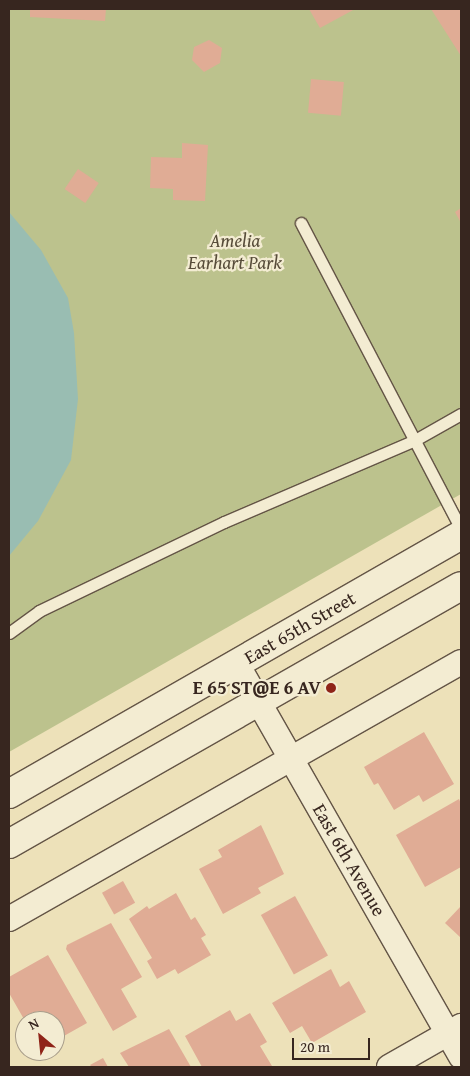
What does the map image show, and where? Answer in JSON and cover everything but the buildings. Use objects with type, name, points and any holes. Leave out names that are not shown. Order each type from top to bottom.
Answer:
[{"type":"main road","name":"East 65th Street","points":[[9,794],[461,535]]},
{"type":"main road","points":[[9,844],[461,586]]},
{"type":"street","points":[[9,919],[461,662]]},
{"type":"street","name":"East 6th Avenue","points":[[237,664],[455,1030],[461,1057]]},
{"type":"street","points":[[389,1067],[455,1030]]},
{"type":"lane","points":[[301,223],[461,529]]},
{"type":"lane","points":[[9,633],[39,611],[224,522],[415,440],[461,414]]},
{"type":"green space","name":"Amelia Earhart Park","points":[[9,9],[461,9],[461,494],[9,752]]},
{"type":"water","points":[[9,212],[41,250],[68,298],[74,333],[78,399],[71,460],[38,521],[9,556]]},
{"type":"place","name":"E 65 ST@E 6 AV","points":[[331,688]]}]
